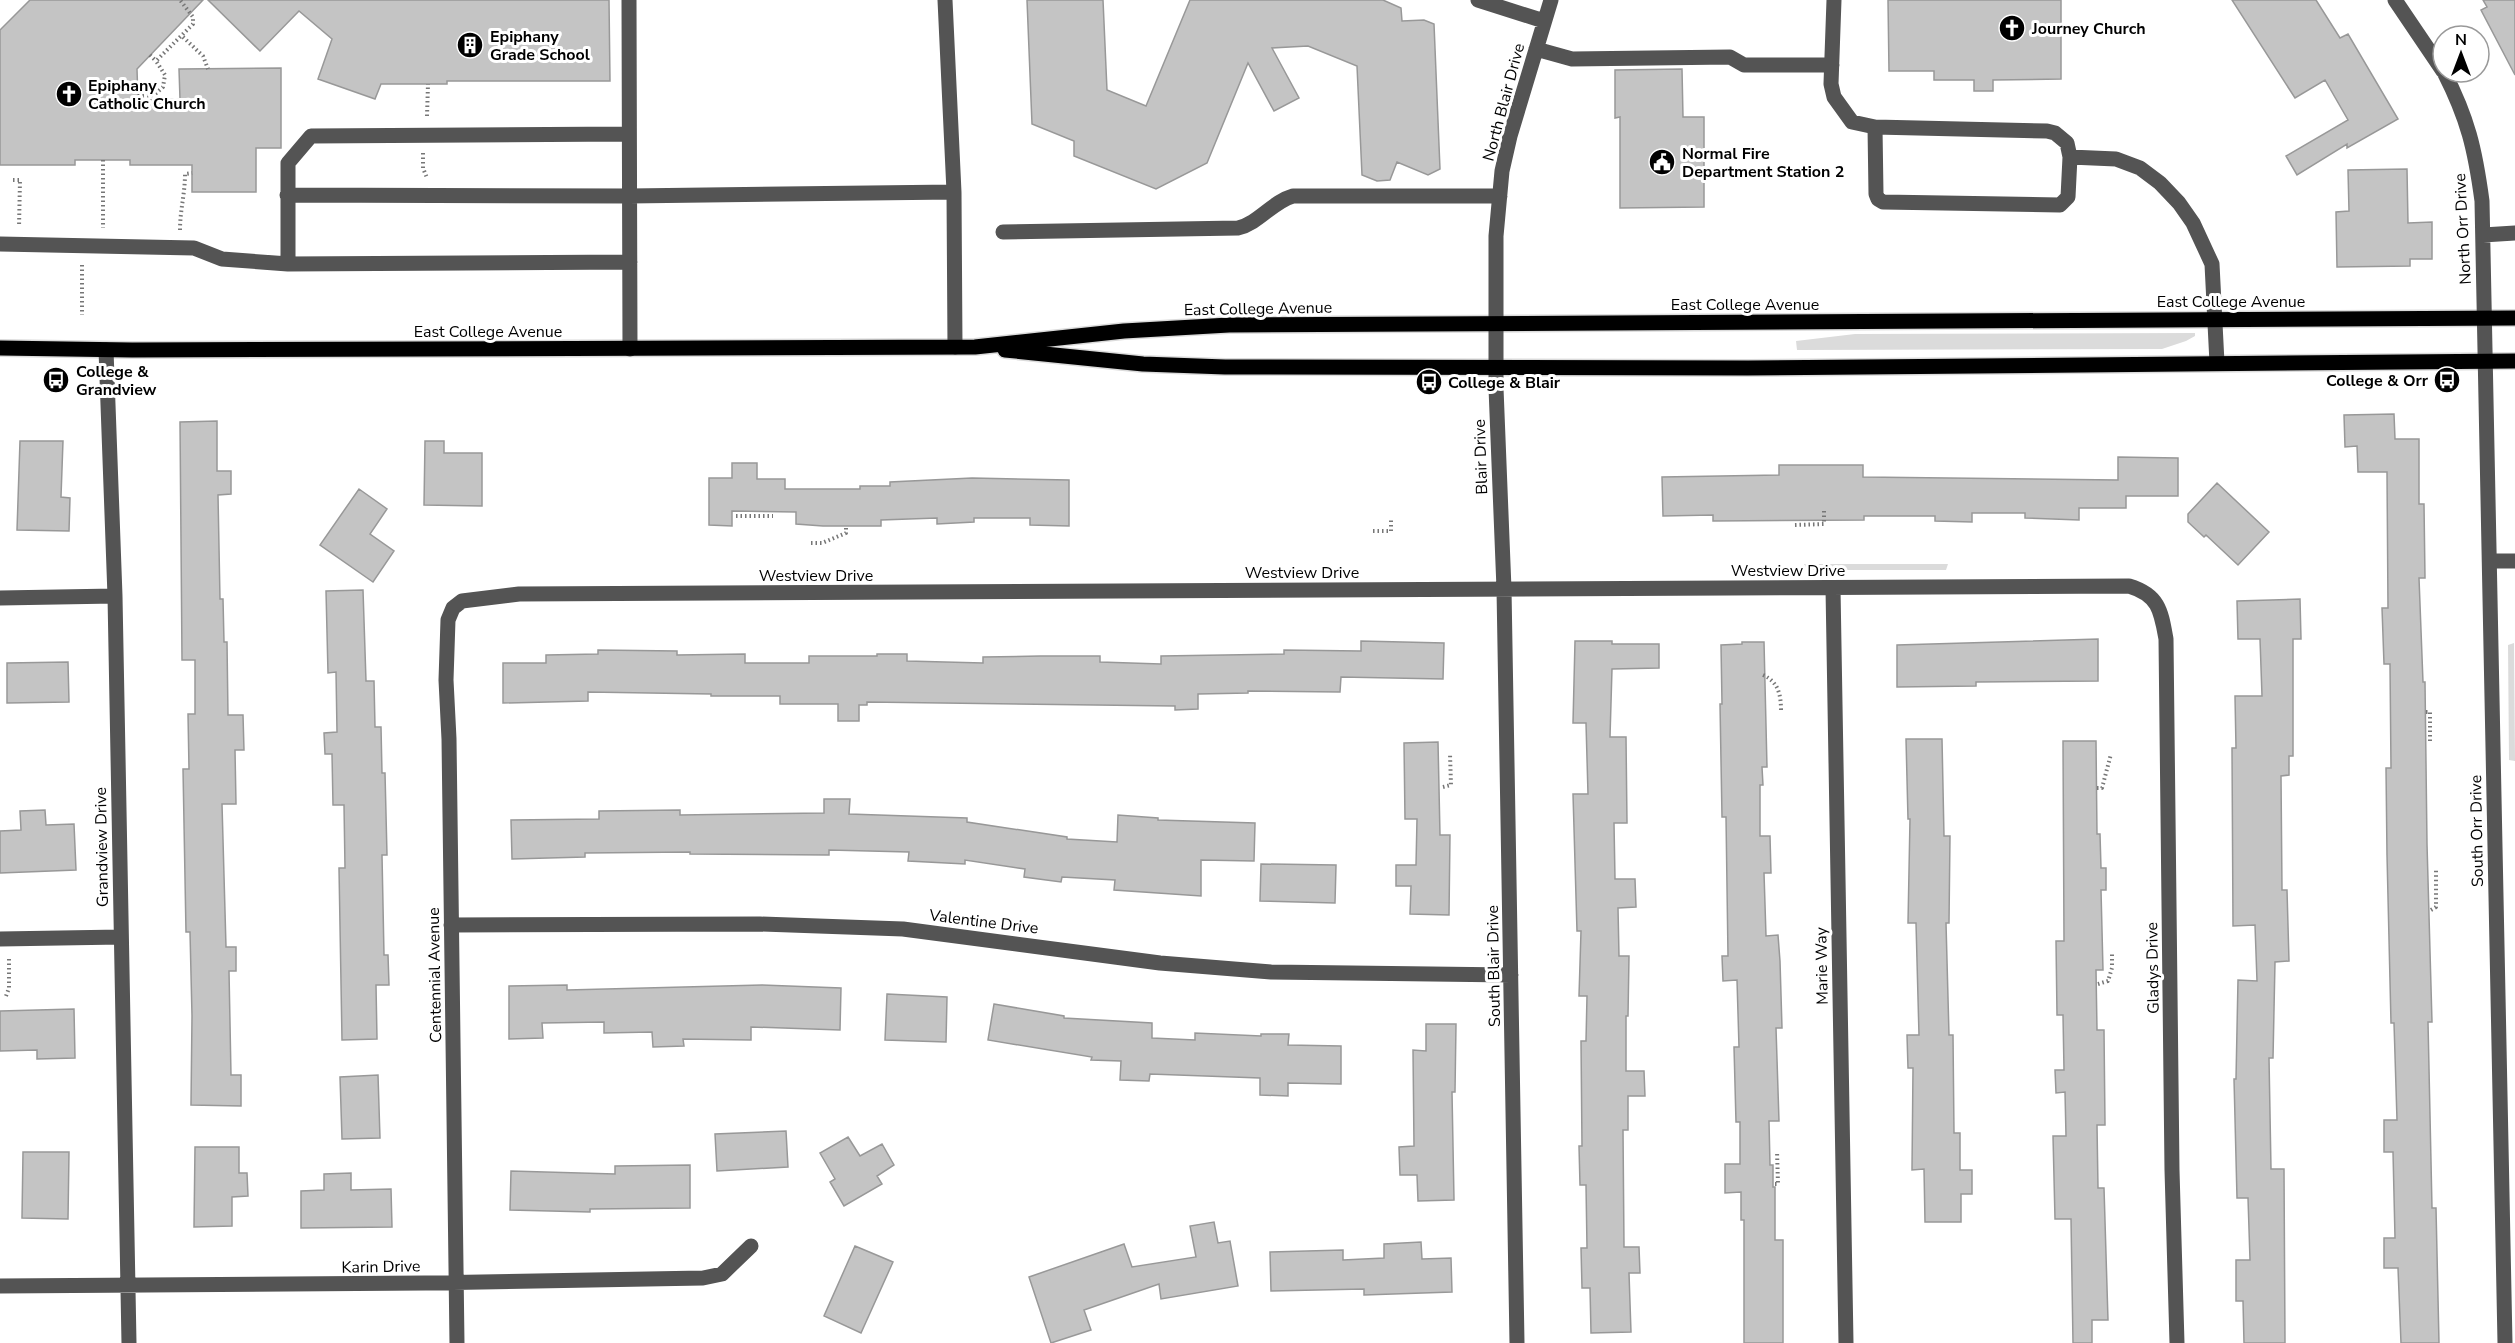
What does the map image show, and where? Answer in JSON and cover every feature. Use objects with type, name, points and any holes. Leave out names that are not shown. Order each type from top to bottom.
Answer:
[{"type":"main road","name":"East College Avenue","points":[[975,347],[1124,331],[1229,325],[2515,318]]},
{"type":"main road","name":"East College Avenue","points":[[0,348],[106,350],[975,347],[1166,365],[1225,367],[1748,368],[2515,361]]},
{"type":"street","points":[[629,0],[630,349]]},
{"type":"street","points":[[945,0],[954,192],[955,347]]},
{"type":"street","points":[[1478,0],[1544,21]]},
{"type":"street","name":"North Blair Drive","points":[[1496,324],[1496,247],[1500,196],[1510,136],[1551,0]]},
{"type":"street","points":[[1834,0],[1832,65],[1834,97],[1852,122],[1875,127],[2055,133],[2067,143],[2070,157],[2068,197],[2060,205],[1883,202],[1876,194],[1875,127]]},
{"type":"street","name":"North Orr Drive","points":[[2395,0],[2431,54]]},
{"type":"street","points":[[1536,49],[1572,59],[1730,57],[1744,65],[1832,65]]},
{"type":"street","name":"North Orr Drive","points":[[2449,84],[2466,119],[2474,147],[2482,201],[2485,318]]},
{"type":"street","points":[[288,264],[288,163],[311,136],[628,134]]},
{"type":"street","points":[[2070,157],[2116,159],[2140,168],[2160,183],[2179,203],[2193,223],[2212,264],[2217,363]]},
{"type":"street","points":[[287,201],[954,192]]},
{"type":"street","points":[[1003,232],[1238,228],[1247,226],[1285,198],[1293,196],[1500,196]]},
{"type":"street","points":[[2483,235],[2515,233]]},
{"type":"street","points":[[0,244],[180,248],[194,249],[222,259],[288,264],[630,262]]},
{"type":"street","name":"South Orr Drive","points":[[2485,318],[2505,1343]]},
{"type":"street","name":"Blair Drive","points":[[1496,324],[1504,589]]},
{"type":"street","name":"Grandview Drive","points":[[106,350],[115,597],[129,1343]]},
{"type":"street","points":[[2490,561],[2515,561]]},
{"type":"street","name":"Westview Drive","points":[[453,608],[462,601],[519,594],[2129,586],[2143,590],[2151,597]]},
{"type":"street","name":"Marie Way","points":[[1833,588],[1846,1343]]},
{"type":"street","name":"South Blair Drive","points":[[1504,589],[1517,1343]]},
{"type":"street","points":[[0,598],[115,597]]},
{"type":"street","name":"Gladys Drive","points":[[2151,597],[2156,601],[2162,617],[2166,639],[2172,1170],[2177,1343]]},
{"type":"street","name":"Centennial Avenue","points":[[453,608],[448,620],[446,680],[457,1343]]},
{"type":"street","name":"Valentine Drive","points":[[451,925],[760,924],[903,929],[1160,963],[1271,972],[1511,975]]},
{"type":"street","points":[[4,939],[121,938]]},
{"type":"street","name":"Karin Drive","points":[[0,1286],[128,1287],[702,1278],[722,1274],[751,1246]]},
{"type":"path","points":[[156,61],[183,37],[193,24],[193,17],[180,0]]},
{"type":"path","points":[[183,37],[203,56],[208,69]]},
{"type":"path","points":[[138,96],[154,95],[163,87],[165,75],[150,56]]},
{"type":"path","points":[[103,160],[103,246]]},
{"type":"path","points":[[180,248],[180,208],[185,199],[185,174],[192,173]]},
{"type":"path","points":[[13,180],[20,180],[19,245]]},
{"type":"path","points":[[81,246],[82,315]]},
{"type":"path","points":[[1795,525],[1824,524],[1824,508]]},
{"type":"path","points":[[736,516],[773,516]]},
{"type":"path","points":[[1373,531],[1391,531],[1391,520]]},
{"type":"path","points":[[811,543],[822,543],[846,533],[846,528]]},
{"type":"path","points":[[1763,675],[1778,687],[1781,711]]},
{"type":"path","points":[[2426,712],[2430,712],[2430,743]]},
{"type":"path","points":[[1443,787],[1451,785],[1450,754]]},
{"type":"path","points":[[2097,788],[2102,788],[2111,754]]},
{"type":"path","points":[[2431,910],[2436,907],[2436,868]]},
{"type":"path","points":[[4,939],[9,988],[6,996]]},
{"type":"path","points":[[2098,984],[2108,981],[2111,975],[2112,953]]},
{"type":"path","points":[[1775,1184],[1778,1184],[1777,1151]]},
{"type":"shaded area","points":[[2195,333],[2195,336],[2186,341],[2162,349],[1797,350],[1796,341],[1855,334]]},
{"type":"shaded area","points":[[1804,564],[1948,564],[1946,570],[1807,570]]},
{"type":"shaded area","points":[[2514,643],[2515,761],[2509,760],[2508,645]]},
{"type":"building","name":"Epiphany Catholic Church","points":[[30,0],[203,0],[137,69],[138,100],[180,99],[179,69],[281,68],[281,148],[256,148],[256,192],[192,192],[192,165],[130,165],[130,160],[75,160],[75,165],[0,165],[0,30]]},
{"type":"building","name":"Epiphany Grade School","points":[[208,0],[609,0],[610,81],[447,81],[447,84],[381,84],[375,99],[318,79],[332,39],[299,11],[260,51]]},
{"type":"building","points":[[1027,0],[1103,0],[1107,90],[1146,106],[1190,0],[1383,0],[1401,8],[1402,21],[1424,20],[1434,24],[1440,169],[1428,175],[1397,162],[1390,180],[1377,181],[1362,175],[1357,66],[1308,46],[1272,48],[1299,98],[1274,111],[1248,63],[1207,163],[1156,189],[1074,156],[1074,141],[1032,124]]},
{"type":"building","name":"Journey Church","points":[[1888,0],[2061,0],[2061,79],[1993,80],[1993,91],[1974,91],[1974,80],[1934,80],[1934,71],[1889,71]]},
{"type":"building","points":[[2232,0],[2316,0],[2340,38],[2348,34],[2398,119],[2347,148],[2347,144],[2297,175],[2286,156],[2348,120],[2325,80],[2295,98]]},
{"type":"building","points":[[2483,0],[2515,0],[2515,75],[2491,29],[2491,24],[2488,24],[2481,10],[2487,7]]},
{"type":"building","name":"Normal Fire Department Station 2","points":[[1682,69],[1683,117],[1704,117],[1704,207],[1620,208],[1620,117],[1615,118],[1615,70]]},
{"type":"building","points":[[2407,169],[2408,223],[2432,222],[2432,259],[2410,259],[2410,266],[2337,267],[2336,212],[2349,211],[2348,170]]},
{"type":"building","points":[[2394,414],[2395,439],[2419,439],[2419,504],[2424,504],[2425,578],[2419,578],[2423,682],[2425,682],[2432,1022],[2428,1022],[2432,1208],[2436,1208],[2439,1343],[2401,1343],[2398,1268],[2384,1268],[2384,1238],[2395,1238],[2393,1152],[2384,1152],[2384,1120],[2397,1120],[2394,1023],[2391,1023],[2387,855],[2386,768],[2391,768],[2390,664],[2384,664],[2382,608],[2388,608],[2387,472],[2358,472],[2357,446],[2345,447],[2344,415]]},
{"type":"building","points":[[217,421],[217,471],[231,471],[231,494],[218,495],[220,599],[223,599],[224,642],[227,642],[228,715],[243,715],[244,750],[235,750],[236,804],[222,804],[226,947],[236,947],[236,971],[229,971],[231,1075],[241,1075],[241,1106],[191,1105],[190,932],[186,932],[183,769],[189,769],[188,714],[195,714],[195,660],[182,660],[180,422]]},
{"type":"building","points":[[20,441],[63,441],[61,497],[70,498],[69,531],[17,530]]},
{"type":"building","points":[[425,441],[444,441],[444,453],[482,453],[482,506],[424,505]]},
{"type":"building","points":[[2118,457],[2178,458],[2178,496],[2126,496],[2126,508],[2079,508],[2079,520],[2025,518],[2025,513],[1972,513],[1972,522],[1935,521],[1935,516],[1864,516],[1864,520],[1713,521],[1713,515],[1663,516],[1662,477],[1779,475],[1779,465],[1863,465],[1863,477],[2118,480]]},
{"type":"building","points":[[732,463],[757,463],[757,479],[785,479],[785,489],[860,489],[860,486],[890,486],[890,482],[972,478],[1069,480],[1069,526],[1030,525],[1030,518],[974,518],[974,522],[937,524],[937,518],[881,520],[881,526],[823,526],[796,524],[796,512],[732,511],[732,526],[709,525],[709,478],[732,478]]},
{"type":"building","points":[[2217,483],[2269,532],[2238,565],[2206,535],[2204,537],[2188,522],[2188,514]]},
{"type":"building","points":[[359,489],[387,509],[370,534],[394,551],[373,582],[320,545]]},
{"type":"building","points":[[363,590],[366,681],[374,681],[375,727],[381,727],[382,773],[385,773],[387,855],[382,855],[384,955],[388,955],[389,985],[376,985],[377,1039],[342,1040],[339,868],[345,868],[344,805],[333,805],[332,754],[325,754],[324,733],[337,732],[336,672],[328,673],[326,591]]},
{"type":"building","points":[[2300,599],[2301,639],[2293,639],[2293,756],[2289,756],[2289,775],[2281,776],[2282,890],[2287,890],[2289,961],[2275,962],[2273,1058],[2269,1058],[2271,1169],[2284,1169],[2285,1343],[2244,1343],[2243,1301],[2236,1301],[2236,1260],[2250,1260],[2248,1198],[2237,1198],[2234,1079],[2236,1079],[2238,980],[2257,981],[2255,925],[2233,926],[2232,748],[2236,748],[2235,696],[2262,696],[2260,639],[2238,639],[2237,601]]},
{"type":"building","points":[[2098,639],[2098,681],[1976,682],[1976,686],[1897,687],[1897,645]]},
{"type":"building","points":[[1361,641],[1444,643],[1443,679],[1341,677],[1340,692],[1248,691],[1248,693],[1198,694],[1198,709],[1175,710],[1175,706],[867,702],[867,705],[859,705],[859,721],[838,721],[838,704],[780,704],[780,696],[588,692],[588,701],[503,703],[503,663],[546,663],[546,655],[598,654],[598,650],[677,651],[677,655],[745,654],[745,663],[809,663],[809,656],[907,654],[907,661],[983,663],[983,657],[1100,656],[1100,662],[1161,664],[1161,656],[1284,654],[1284,650],[1361,651]]},
{"type":"building","points":[[1575,641],[1659,644],[1659,668],[1612,669],[1610,737],[1626,737],[1627,823],[1614,823],[1615,879],[1635,879],[1636,907],[1618,908],[1619,956],[1629,956],[1626,1071],[1644,1071],[1645,1096],[1628,1096],[1628,1130],[1623,1130],[1624,1247],[1639,1247],[1640,1273],[1629,1273],[1631,1332],[1591,1333],[1590,1288],[1582,1288],[1581,1248],[1587,1248],[1586,1185],[1580,1185],[1579,1146],[1582,1146],[1581,1041],[1586,1041],[1587,996],[1579,996],[1581,931],[1577,931],[1573,794],[1588,794],[1586,723],[1573,723]]},
{"type":"building","points":[[1742,642],[1764,642],[1767,767],[1762,767],[1763,785],[1760,785],[1760,836],[1770,836],[1771,873],[1764,873],[1766,936],[1778,935],[1780,961],[1782,1028],[1776,1028],[1779,1121],[1769,1121],[1770,1165],[1773,1165],[1773,1187],[1775,1187],[1775,1240],[1783,1240],[1783,1343],[1744,1343],[1744,1220],[1741,1220],[1741,1192],[1725,1193],[1725,1164],[1740,1164],[1740,1122],[1736,1122],[1734,1047],[1739,1047],[1737,980],[1723,981],[1722,956],[1728,956],[1726,817],[1722,817],[1721,645],[1742,644]]},
{"type":"building","points":[[68,662],[69,702],[7,703],[7,663]]},
{"type":"building","points":[[1906,739],[1942,739],[1944,836],[1950,836],[1949,923],[1946,923],[1949,1035],[1953,1035],[1954,1133],[1960,1133],[1960,1170],[1972,1170],[1972,1194],[1961,1194],[1961,1222],[1925,1222],[1924,1169],[1912,1170],[1913,1068],[1908,1068],[1907,1035],[1919,1035],[1916,923],[1908,923],[1910,819],[1908,819]]},
{"type":"building","points":[[2063,741],[2096,741],[2097,834],[2100,834],[2101,868],[2106,868],[2106,890],[2101,890],[2103,970],[2096,970],[2097,1030],[2104,1030],[2105,1125],[2097,1125],[2098,1188],[2104,1188],[2108,1320],[2092,1320],[2092,1343],[2073,1343],[2071,1219],[2055,1219],[2053,1136],[2066,1136],[2065,1092],[2056,1093],[2055,1070],[2064,1070],[2063,1015],[2057,1015],[2056,941],[2064,941]]},
{"type":"building","points":[[1438,742],[1440,835],[1450,835],[1449,915],[1410,914],[1411,886],[1396,886],[1396,865],[1416,865],[1417,819],[1405,819],[1404,743]]},
{"type":"building","points":[[824,799],[850,799],[849,814],[967,818],[967,822],[1067,837],[1067,839],[1117,842],[1118,815],[1158,818],[1158,820],[1255,823],[1254,861],[1201,860],[1201,896],[1114,890],[1115,880],[1062,877],[1061,882],[1024,877],[1025,869],[965,860],[965,864],[908,861],[909,852],[829,850],[829,855],[690,854],[690,852],[585,853],[585,857],[512,859],[511,820],[599,819],[599,811],[680,810],[680,815],[824,813]]},
{"type":"building","points":[[45,810],[46,825],[74,824],[76,870],[0,873],[0,831],[21,830],[20,811]]},
{"type":"building","points":[[1261,864],[1336,865],[1335,903],[1260,901]]},
{"type":"building","points":[[567,985],[567,990],[762,985],[841,988],[840,1030],[751,1027],[751,1040],[683,1039],[684,1046],[653,1047],[652,1032],[604,1033],[604,1022],[542,1023],[543,1038],[509,1039],[509,986]]},
{"type":"building","points":[[887,994],[947,997],[946,1042],[885,1040]]},
{"type":"building","points":[[994,1004],[1064,1016],[1064,1018],[1152,1023],[1152,1038],[1195,1040],[1195,1033],[1261,1036],[1261,1034],[1289,1034],[1288,1045],[1341,1046],[1341,1084],[1288,1083],[1288,1096],[1260,1095],[1260,1078],[1150,1074],[1149,1081],[1120,1080],[1121,1061],[1091,1060],[1092,1057],[988,1040]]},
{"type":"building","points":[[74,1009],[75,1058],[37,1059],[37,1050],[0,1051],[0,1011]]},
{"type":"building","points":[[1426,1024],[1456,1024],[1455,1092],[1452,1092],[1454,1200],[1418,1201],[1417,1175],[1400,1175],[1399,1147],[1414,1146],[1413,1050],[1426,1051]]},
{"type":"building","points":[[378,1075],[380,1138],[342,1139],[340,1077]]},
{"type":"building","points":[[786,1131],[788,1167],[717,1171],[715,1134]]},
{"type":"building","points":[[848,1137],[860,1156],[882,1144],[894,1165],[877,1176],[882,1184],[844,1206],[830,1182],[835,1179],[820,1153]]},
{"type":"building","points":[[195,1147],[239,1147],[239,1173],[247,1173],[248,1196],[232,1197],[232,1226],[194,1227]]},
{"type":"building","points":[[23,1152],[69,1152],[68,1219],[22,1218]]},
{"type":"building","points":[[690,1165],[690,1208],[590,1209],[590,1212],[510,1210],[511,1171],[615,1174],[615,1166]]},
{"type":"building","points":[[351,1173],[351,1190],[391,1189],[392,1227],[301,1228],[301,1191],[324,1190],[324,1174]]},
{"type":"building","points":[[1214,1222],[1218,1243],[1230,1241],[1238,1286],[1161,1299],[1159,1284],[1084,1310],[1091,1330],[1051,1343],[1029,1277],[1124,1244],[1132,1267],[1196,1257],[1190,1226]]},
{"type":"building","points":[[1421,1242],[1422,1259],[1451,1258],[1452,1292],[1364,1295],[1364,1289],[1271,1291],[1270,1252],[1343,1250],[1343,1260],[1384,1258],[1384,1244]]},
{"type":"building","points":[[855,1246],[893,1262],[861,1333],[824,1316]]},
{"type":"place","name":"Journey Church","points":[[2012,28]]},
{"type":"place","name":"Epiphany Grade School","points":[[470,45]]},
{"type":"place","name":"Epiphany Catholic Church","points":[[69,94]]},
{"type":"place","name":"Normal Fire Department Station 2","points":[[1662,162]]},
{"type":"place","name":"College & Grandview","points":[[56,380]]},
{"type":"place","name":"College & Orr","points":[[2447,380]]},
{"type":"place","name":"College & Blair","points":[[1429,382]]}]
